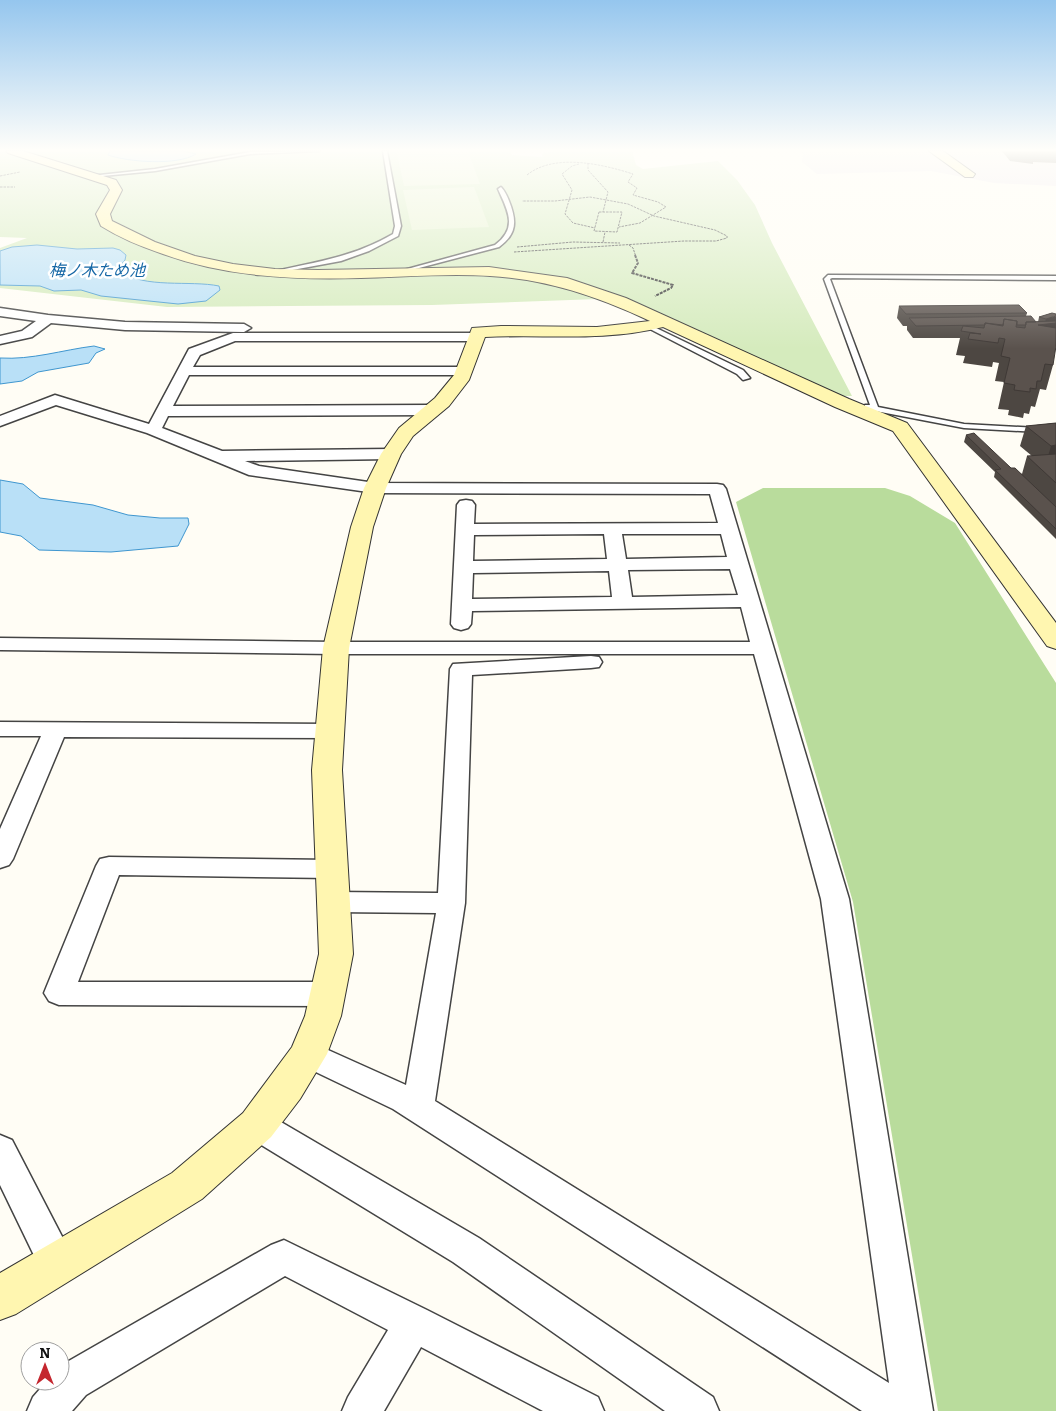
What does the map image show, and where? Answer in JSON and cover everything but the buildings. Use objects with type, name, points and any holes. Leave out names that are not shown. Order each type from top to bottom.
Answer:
[{"type":"street","points":[[104,217],[106,223],[112,227],[157,248],[218,267],[271,273],[339,276],[402,272],[489,272],[535,277],[594,291],[654,321],[900,427],[1056,641]]},
{"type":"street","points":[[0,312],[48,319],[125,326],[477,335]]},
{"type":"street","points":[[0,340],[27,334],[48,319]]},
{"type":"street","points":[[153,430],[194,352],[234,337],[477,335],[514,330],[620,331],[654,321]]},
{"type":"street","points":[[0,1298],[187,1186],[257,1125],[308,1054],[323,1016],[336,954],[327,770],[336,648],[362,527],[375,488],[391,454],[406,432],[442,402],[463,376],[477,335]]},
{"type":"street","points":[[184,371],[464,371]]},
{"type":"street","points":[[0,421],[55,400],[153,430],[255,471],[375,488],[717,489],[835,899],[913,1411]]},
{"type":"street","points":[[163,411],[432,410]]},
{"type":"street","points":[[220,456],[391,454]]},
{"type":"street","points":[[466,505],[461,615],[623,603],[748,601]]},
{"type":"street","points":[[612,528],[623,603]]},
{"type":"street","points":[[465,530],[728,528]]},
{"type":"street","points":[[463,567],[738,563]]},
{"type":"street","points":[[0,644],[336,648],[762,648]]},
{"type":"street","points":[[418,1107],[451,903],[461,669],[597,662],[618,648]]},
{"type":"street","points":[[0,728],[330,731]]},
{"type":"street","points":[[0,859],[56,729]]},
{"type":"street","points":[[328,994],[58,993],[109,866],[332,869]]},
{"type":"street","points":[[333,902],[451,903]]},
{"type":"street","points":[[308,1054],[404,1098],[898,1411]]},
{"type":"street","points":[[257,1125],[466,1250],[698,1411]]},
{"type":"street","points":[[0,1150],[57,1264]]},
{"type":"street","points":[[47,1411],[72,1381],[284,1257],[584,1411]]},
{"type":"street","points":[[362,1411],[414,1323]]},
{"type":"lane","points":[[271,273],[343,260],[374,248],[396,235],[398,226],[396,217]]},
{"type":"lane","points":[[402,272],[496,246],[505,241],[512,232],[511,217]]},
{"type":"lane","points":[[875,408],[827,279],[830,276],[1056,278]]},
{"type":"lane","points":[[654,321],[740,372],[746,378]]},
{"type":"lane","points":[[842,403],[964,426],[1056,431]]},
{"type":"path","points":[[566,217],[581,226],[595,228]]},
{"type":"path","points":[[598,217],[594,231],[605,232],[617,232],[621,217]]},
{"type":"path","points":[[619,227],[632,226],[652,217]]},
{"type":"path","points":[[510,253],[716,241],[727,238],[727,236],[715,230],[658,217]]},
{"type":"path","points":[[603,242],[605,232]]},
{"type":"path","points":[[496,246],[532,247],[573,242],[603,242],[628,245],[634,248],[638,263],[632,273],[638,278],[666,281],[673,285],[671,288],[654,296],[654,321]]},
{"type":"green space","points":[[0,217],[760,217],[772,243],[852,396],[840,396],[626,298],[432,305],[167,307],[0,288],[0,248],[27,238],[0,237]]},
{"type":"green space","points":[[409,217],[485,217],[489,227],[412,230]]},
{"type":"green space","points":[[763,488],[885,488],[910,496],[955,523],[1056,683],[1056,1411],[938,1411],[853,902],[736,502]]},
{"type":"water","name":"梅ノ木ため池","points":[[37,245],[77,249],[113,248],[120,250],[126,255],[125,260],[119,267],[120,271],[130,277],[154,282],[207,284],[219,286],[220,290],[206,301],[178,304],[101,296],[81,290],[54,291],[40,286],[0,285],[0,251],[12,247]]},
{"type":"water","points":[[94,346],[105,349],[96,353],[89,363],[38,372],[22,381],[0,384],[0,358],[35,356]]},
{"type":"water","points":[[0,480],[23,484],[40,498],[93,505],[128,515],[188,518],[189,524],[178,546],[111,552],[39,550],[21,536],[0,532]]}]
